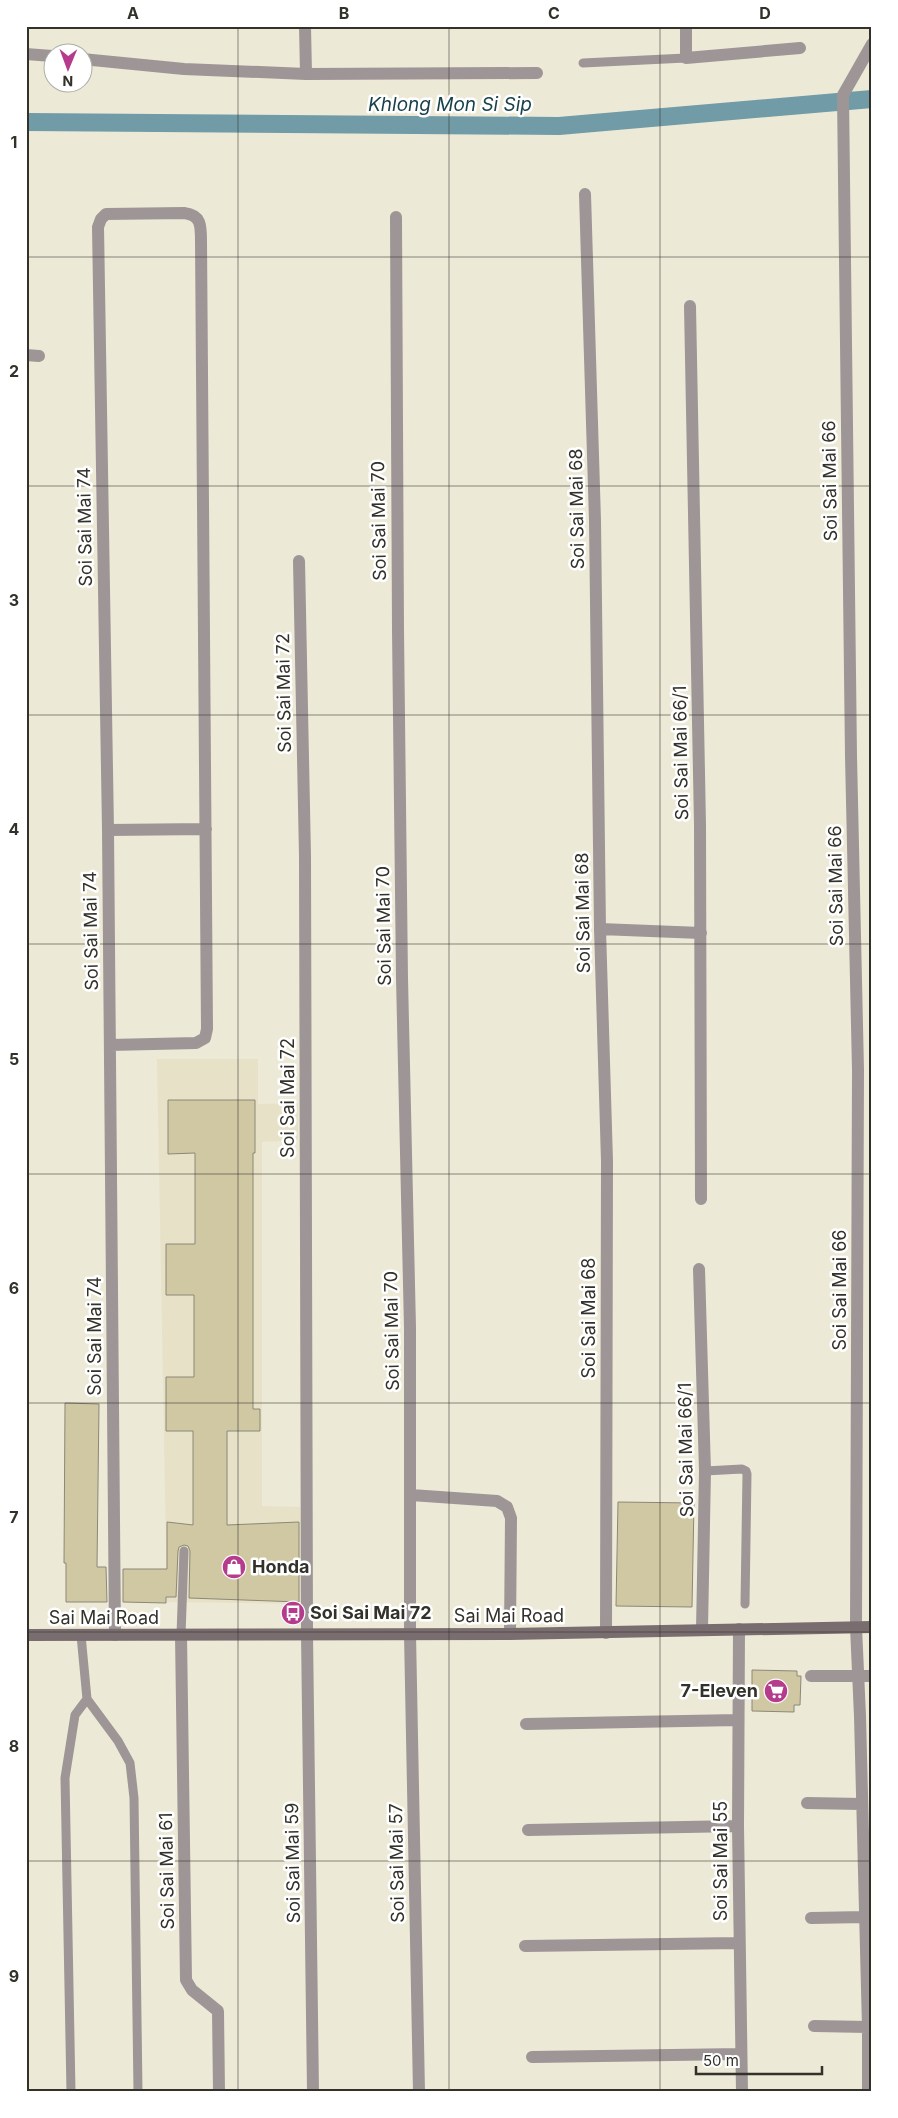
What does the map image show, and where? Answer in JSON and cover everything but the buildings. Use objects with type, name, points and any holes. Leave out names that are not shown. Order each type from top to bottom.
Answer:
[{"type":"main road","name":"Sai Mai Road","points":[[26,1635],[510,1634],[872,1627]]},
{"type":"street","points":[[305,26],[306,74]]},
{"type":"street","points":[[686,26],[686,58],[800,48]]},
{"type":"street","name":"Soi Sai Mai 66","points":[[868,2092],[868,2027],[856,1627],[858,1070],[851,746],[843,95],[872,44]]},
{"type":"street","points":[[26,54],[42,55]]},
{"type":"street","points":[[92,60],[184,69],[306,74],[537,73]]},
{"type":"street","name":"Soi Sai Mai 68","points":[[586,194],[595,521],[600,929],[607,1161],[606,1633]]},
{"type":"street","name":"Soi Sai Mai 74","points":[[115,1635],[108,830],[98,228],[101,218],[106,214],[192,214],[197,218],[201,226],[206,830]]},
{"type":"street","name":"Soi Sai Mai 70","points":[[396,217],[398,620],[411,1495],[410,1634]]},
{"type":"street","name":"Soi Sai Mai 66/1","points":[[690,306],[701,932],[702,1199]]},
{"type":"street","name":"Soi Sai Mai 72","points":[[298,561],[305,856],[307,1634]]},
{"type":"street","points":[[108,830],[206,830],[207,1029],[204,1038],[196,1043],[110,1046]]},
{"type":"street","points":[[600,929],[701,932]]},
{"type":"street","name":"Soi Sai Mai 66/1","points":[[699,1269],[705,1470],[702,1630]]},
{"type":"street","points":[[411,1495],[497,1501],[507,1507],[511,1518],[510,1634]]},
{"type":"street","name":"Soi Sai Mai 55","points":[[739,1629],[738,1826],[742,2092]]},
{"type":"street","name":"Soi Sai Mai 59","points":[[307,1634],[313,2092]]},
{"type":"street","name":"Soi Sai Mai 57","points":[[410,1634],[419,2092]]},
{"type":"street","name":"Soi Sai Mai 61","points":[[181,1635],[186,1980],[192,1990],[218,2011],[219,2092]]},
{"type":"street","points":[[810,1676],[872,1676]]},
{"type":"street","points":[[526,1724],[738,1720]]},
{"type":"street","points":[[807,1804],[862,1804]]},
{"type":"street","points":[[528,1830],[738,1826]]},
{"type":"street","points":[[811,1918],[865,1917]]},
{"type":"street","points":[[525,1946],[739,1943]]},
{"type":"street","points":[[814,2026],[868,2027]]},
{"type":"street","points":[[532,2057],[741,2054]]},
{"type":"lane","points":[[583,63],[686,58]]},
{"type":"lane","points":[[705,1470],[742,1469],[746,1471],[745,1604]]},
{"type":"lane","points":[[181,1635],[184,1551]]},
{"type":"lane","points":[[81,1635],[87,1699],[118,1741],[130,1763],[134,1798],[138,2092]]},
{"type":"lane","points":[[71,2092],[65,1778],[75,1715],[87,1699]]},
{"type":"shaded area","points":[[157,1059],[258,1059],[258,1104],[298,1103],[298,1140],[262,1142],[262,1506],[300,1507],[302,1604],[167,1602]]},
{"type":"waterway","name":"Khlong Mon Si Sip","points":[[26,122],[559,126],[872,99]]},
{"type":"place","name":"Honda","points":[[234,1567]]},
{"type":"place","name":"Soi Sai Mai 72","points":[[293,1613]]},
{"type":"place","name":"7-Eleven","points":[[776,1691]]}]
